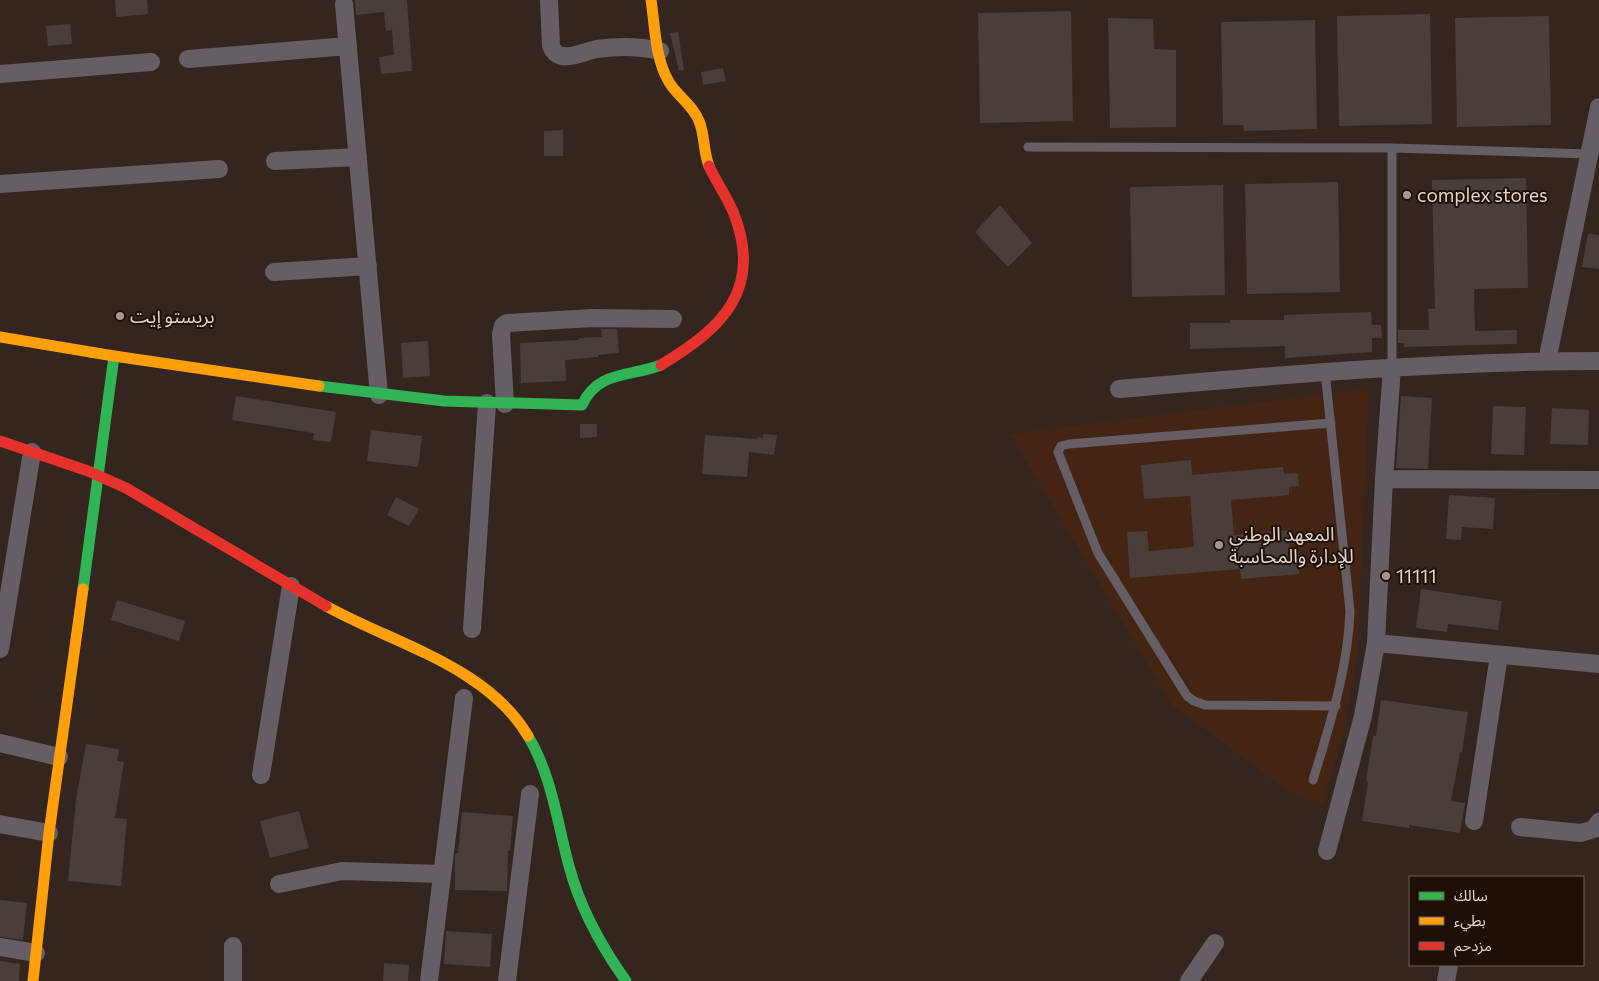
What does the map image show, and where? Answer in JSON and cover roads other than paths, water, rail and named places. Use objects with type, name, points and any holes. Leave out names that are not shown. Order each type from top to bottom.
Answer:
[{"type":"street","points":[[549,0],[551,46],[560,55],[568,56],[597,49],[616,47],[642,47],[660,51]]},
{"type":"street","points":[[0,337],[313,387],[379,395],[506,404],[582,405],[591,387],[602,380],[648,370],[678,354],[718,322],[738,295],[744,271],[745,258],[740,231],[726,196],[709,167],[705,156],[699,122],[691,108],[680,98],[670,84],[665,74],[652,0]]},
{"type":"street","points":[[344,4],[379,395]]},
{"type":"street","points":[[188,60],[348,46]]},
{"type":"street","points":[[0,74],[151,62]]},
{"type":"street","points":[[1547,361],[1599,107]]},
{"type":"street","points":[[275,162],[358,157]]},
{"type":"street","points":[[0,184],[219,169]]},
{"type":"street","points":[[274,272],[368,266]]},
{"type":"street","points":[[506,404],[501,334],[503,326],[507,323],[592,318],[673,319]]},
{"type":"street","points":[[33,981],[49,833],[114,356]]},
{"type":"street","points":[[1119,389],[1392,367],[1547,361],[1599,361]]},
{"type":"street","points":[[1327,851],[1363,716],[1376,643],[1384,479],[1392,367]]},
{"type":"street","points":[[472,628],[487,403]]},
{"type":"street","points":[[0,441],[118,484],[166,510],[291,586],[343,614],[462,672],[485,688],[508,708],[525,730],[538,753],[579,897],[608,957],[626,981]]},
{"type":"street","points":[[0,649],[32,452]]},
{"type":"street","points":[[1384,479],[1599,480]]},
{"type":"street","points":[[261,775],[291,586]]},
{"type":"street","points":[[1376,643],[1599,664]]},
{"type":"street","points":[[1474,821],[1499,655]]},
{"type":"street","points":[[429,981],[464,698]]},
{"type":"street","points":[[0,743],[59,758]]},
{"type":"street","points":[[507,981],[530,794]]},
{"type":"street","points":[[1520,827],[1581,833],[1594,829],[1599,822]]},
{"type":"street","points":[[0,824],[49,833]]},
{"type":"street","points":[[279,884],[342,871],[441,874]]},
{"type":"street","points":[[1189,981],[1216,943]]},
{"type":"street","points":[[233,946],[233,981]]},
{"type":"street","points":[[0,947],[36,953]]},
{"type":"street","points":[[1446,981],[1449,966]]},
{"type":"lane","points":[[1028,147],[1392,148],[1590,154]]},
{"type":"lane","points":[[1392,148],[1392,367]]},
{"type":"lane","points":[[1313,780],[1336,706],[1349,632],[1350,611],[1325,371]]},
{"type":"lane","points":[[1331,423],[1069,444],[1061,446],[1058,452],[1098,553],[1187,696],[1205,705],[1336,706]]},
{"type":"place","name":"complex stores","points":[[1407,195]]},
{"type":"place","name":"بريستو إيت","points":[[120,316]]},
{"type":"place","name":"المعهد الوطني للإدارة والمحاسبة","points":[[1219,545]]},
{"type":"place","name":"11111","points":[[1386,576]]}]
